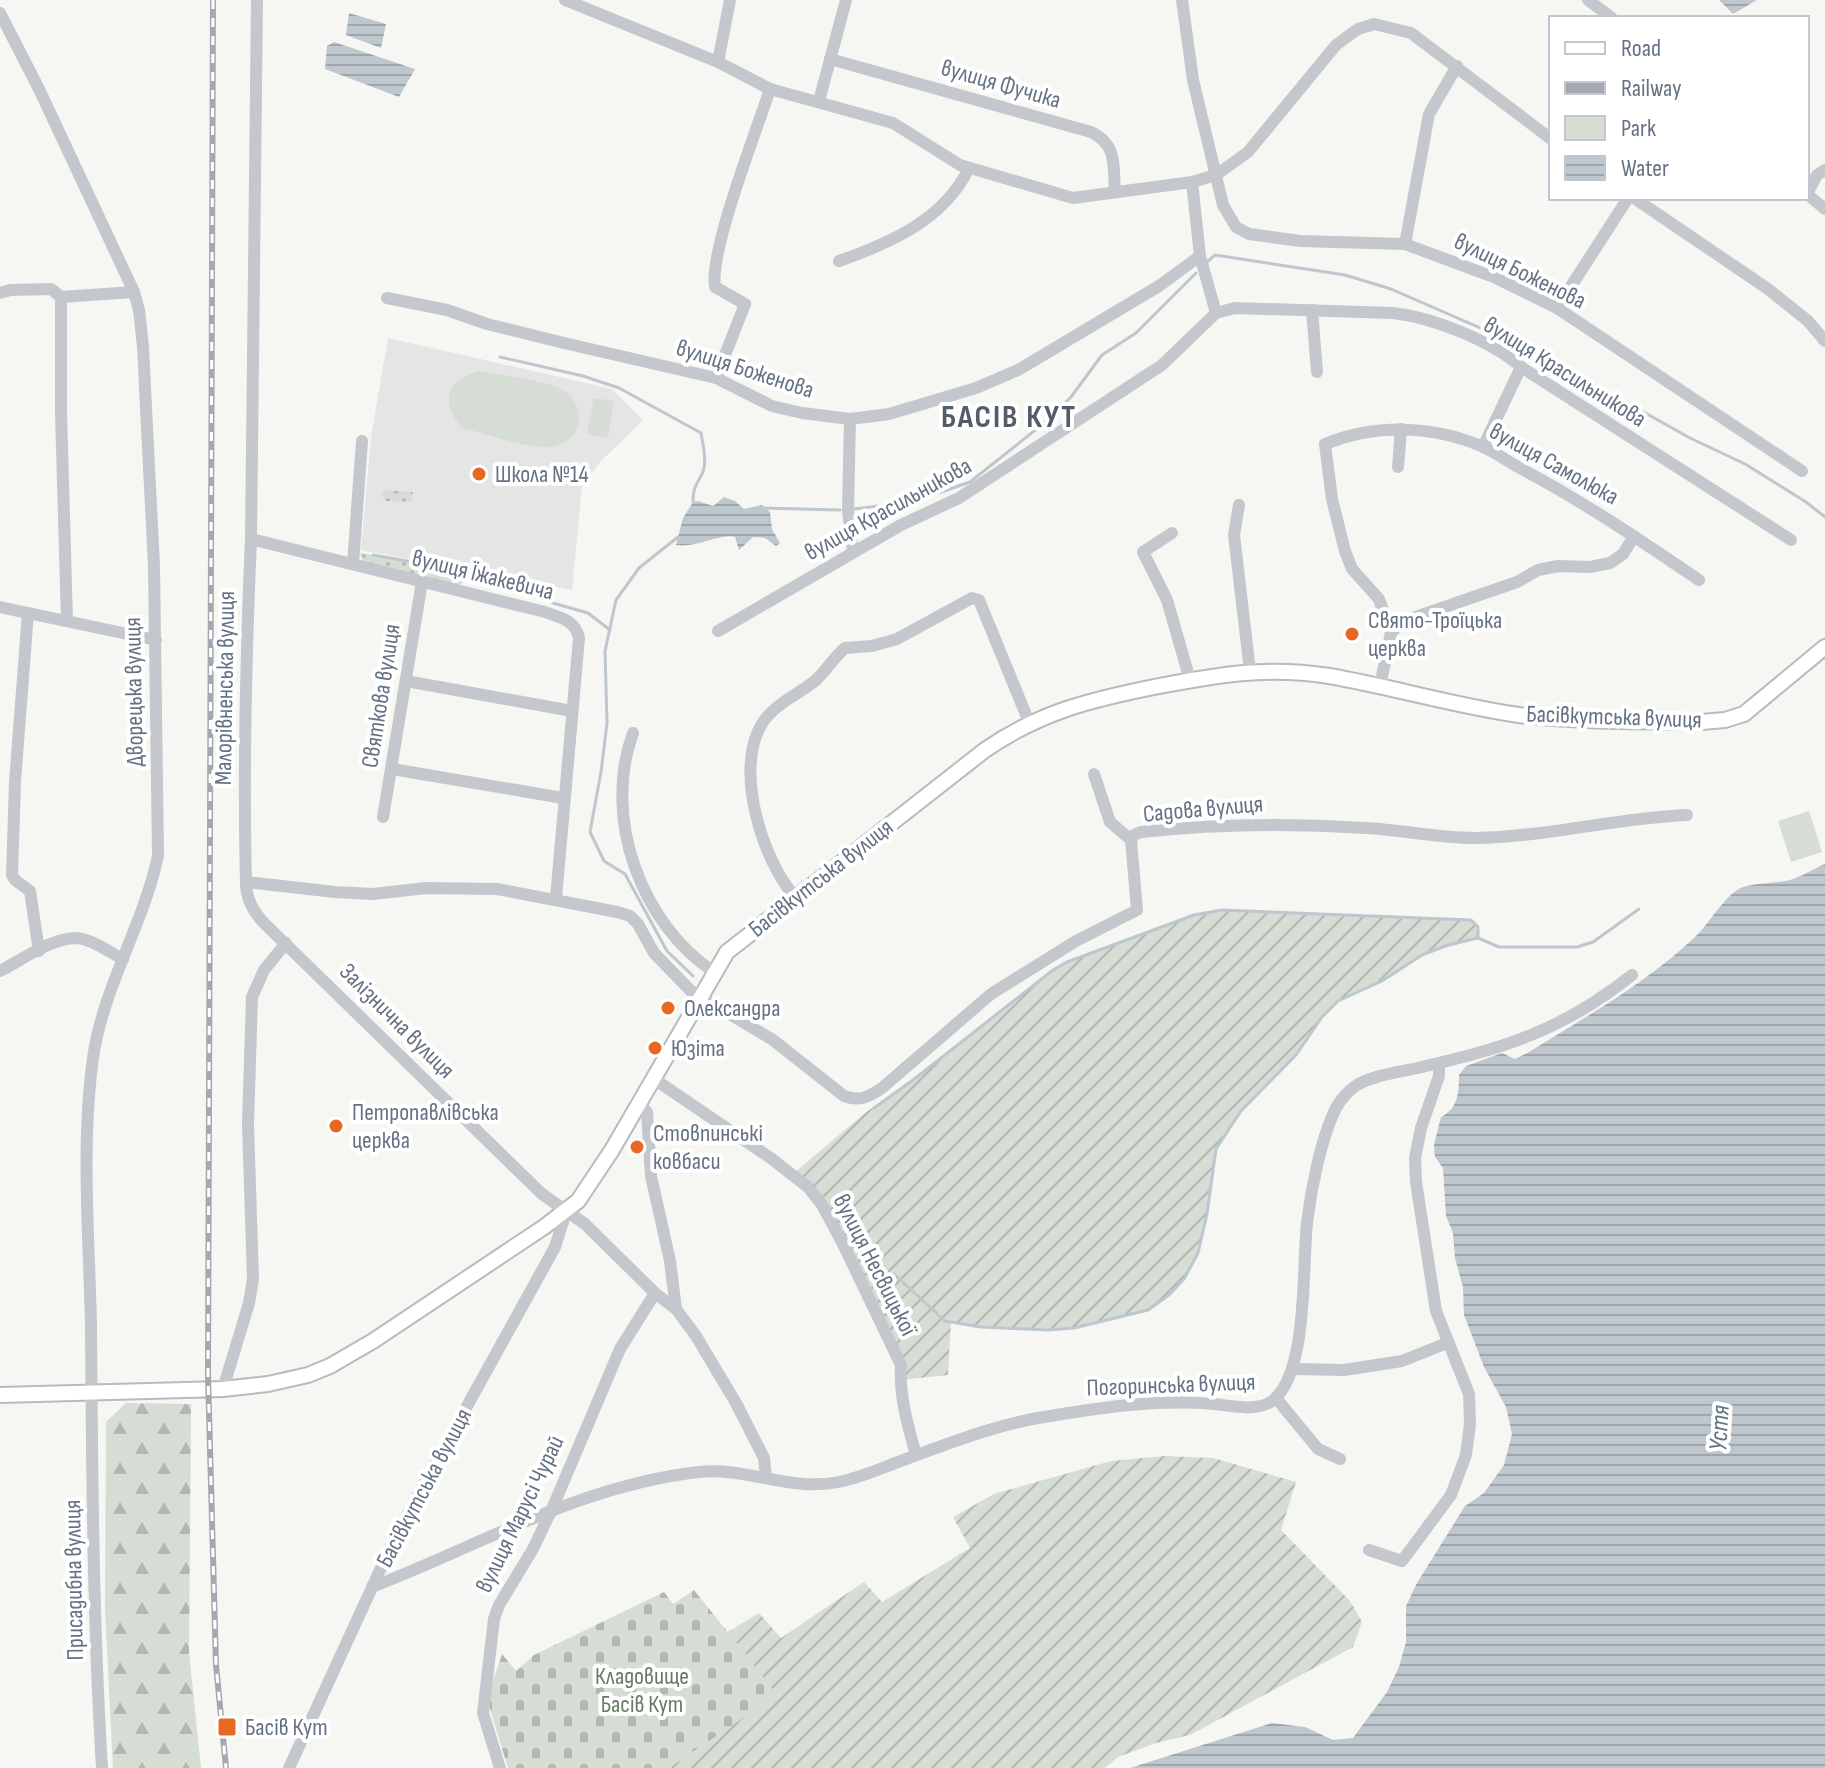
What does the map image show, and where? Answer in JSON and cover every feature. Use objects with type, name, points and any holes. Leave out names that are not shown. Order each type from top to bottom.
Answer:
[{"type":"main road","name":"Басівкутська вулиця","points":[[0,1395],[223,1389],[289,1381],[330,1366],[373,1341],[578,1201],[640,1105],[727,952],[985,750],[1029,722],[1096,699],[1250,671],[1327,676],[1522,715],[1713,721],[1744,714],[1760,704],[1825,647]]},
{"type":"street","name":"Малорівненська вулиця","points":[[246,882],[244,766],[251,539],[257,0]]},
{"type":"street","points":[[565,0],[718,62],[770,89],[893,123],[960,165],[1073,198],[1192,182],[1216,175],[1248,152],[1336,45],[1358,29],[1374,24],[1411,33],[1549,137]]},
{"type":"street","points":[[718,62],[730,0]]},
{"type":"street","points":[[819,101],[846,0]]},
{"type":"street","name":"вулиця Боженова","points":[[1182,0],[1193,80],[1223,205],[1236,227],[1249,234],[1300,241],[1405,244],[1496,278],[1557,308],[1802,471]]},
{"type":"street","points":[[1588,0],[1609,16]]},
{"type":"street","name":"Дворецька вулиця","points":[[0,13],[134,292],[143,347],[156,640],[158,856],[152,886],[106,1001],[93,1058],[88,1137],[91,1391]]},
{"type":"street","name":"вулиця Фучика","points":[[830,59],[1091,132],[1103,138],[1111,150],[1115,192]]},
{"type":"street","points":[[1405,244],[1429,114],[1457,66]]},
{"type":"street","points":[[716,378],[745,304],[715,287],[714,278],[723,235],[770,89]]},
{"type":"street","points":[[839,261],[911,231],[938,209],[969,168]]},
{"type":"street","points":[[1809,190],[1817,175],[1825,170]]},
{"type":"street","points":[[1192,182],[1200,256],[1216,313]]},
{"type":"street","points":[[1809,196],[1825,209]]},
{"type":"street","points":[[1557,308],[1630,200]]},
{"type":"street","points":[[1634,200],[1768,289],[1808,321],[1825,341]]},
{"type":"street","name":"вулиця Боженова","points":[[387,298],[447,310],[487,324],[716,378],[772,406],[850,419],[889,414],[976,388],[1018,370],[1159,286],[1200,256]]},
{"type":"street","points":[[0,293],[51,289],[61,297],[134,292]]},
{"type":"street","points":[[61,297],[67,621]]},
{"type":"street","name":"вулиця Красильникова","points":[[718,631],[853,552],[914,518],[959,498],[1011,466],[1162,365],[1216,313],[1235,308],[1415,316],[1482,343],[1509,357],[1791,540]]},
{"type":"street","points":[[1312,310],[1317,372]]},
{"type":"street","points":[[1483,447],[1521,367]]},
{"type":"street","points":[[850,419],[848,511],[853,552]]},
{"type":"street","points":[[1398,467],[1401,429]]},
{"type":"street","name":"вулиця Самолюка","points":[[1391,633],[1379,599],[1352,569],[1348,560],[1332,499],[1325,444],[1373,430],[1401,429],[1440,434],[1483,447],[1549,483],[1699,580]]},
{"type":"street","points":[[353,564],[362,441]]},
{"type":"street","points":[[1239,505],[1234,535],[1250,671]]},
{"type":"street","points":[[1172,533],[1143,552],[1167,600],[1190,680]]},
{"type":"street","points":[[1380,686],[1391,633],[1401,622],[1506,586],[1538,570],[1558,566],[1590,567],[1616,560],[1634,536]]},
{"type":"street","name":"вулиця Їжакевича","points":[[251,539],[545,612],[568,620],[576,628],[579,638],[556,898]]},
{"type":"street","name":"Святкова вулиця","points":[[383,817],[422,582]]},
{"type":"street","points":[[795,897],[772,859],[752,802],[753,747],[761,724],[769,714],[814,681],[845,648],[872,646],[897,639],[972,598],[979,600],[1029,722]]},
{"type":"street","points":[[0,607],[156,640]]},
{"type":"street","points":[[28,613],[15,782],[12,875],[30,891],[39,951]]},
{"type":"street","points":[[406,681],[572,711]]},
{"type":"street","points":[[633,733],[626,760],[622,802],[629,854],[659,915],[675,939],[714,972]]},
{"type":"street","points":[[392,769],[563,798]]},
{"type":"street","points":[[1094,774],[1110,822],[1131,840]]},
{"type":"street","name":"Садова вулиця","points":[[699,997],[773,1040],[844,1096],[866,1099],[991,994],[1039,961],[1137,910],[1131,840],[1141,832],[1230,824],[1364,828],[1477,838],[1523,835],[1634,818],[1687,815]]},
{"type":"street","points":[[246,882],[373,894],[426,888],[497,889],[556,898],[630,916],[654,953],[699,997]]},
{"type":"street","name":"Залізнична вулиця","points":[[246,882],[246,893],[257,915],[542,1194],[585,1224],[655,1293],[676,1309],[736,1403],[764,1458],[766,1478]]},
{"type":"street","points":[[0,971],[39,951],[75,938],[88,941],[123,959]]},
{"type":"street","points":[[223,1389],[249,1303],[253,1279],[248,1124],[252,997],[264,970],[286,943]]},
{"type":"street","name":"Погоринська вулиця","points":[[372,1587],[587,1496],[682,1475],[725,1472],[789,1484],[819,1485],[856,1478],[916,1455],[1024,1421],[1101,1407],[1165,1402],[1245,1408],[1263,1406],[1276,1398],[1293,1369],[1302,1321],[1304,1252],[1312,1189],[1337,1105],[1358,1084],[1500,1046],[1550,1028],[1598,1001],[1632,975]]},
{"type":"street","points":[[1369,1550],[1402,1561],[1451,1495],[1460,1476],[1469,1440],[1469,1394],[1436,1311],[1418,1208],[1415,1158],[1421,1128],[1439,1076],[1439,1063]]},
{"type":"street","name":"вулиця Несвицької","points":[[654,1079],[793,1174],[822,1205],[901,1365],[906,1417],[916,1455]]},
{"type":"street","name":"Залізнична вулиця","points":[[640,1105],[647,1112],[651,1176],[670,1261],[676,1309]]},
{"type":"street","name":"Басівкутська вулиця","points":[[289,1768],[398,1531],[555,1247],[566,1212]]},
{"type":"street","name":"вулиця Марусі Чурай","points":[[500,1768],[483,1713],[494,1619],[552,1509],[620,1349],[655,1293]]},
{"type":"street","points":[[1293,1369],[1344,1370],[1402,1361],[1447,1343]]},
{"type":"street","name":"Присадибна вулиця","points":[[91,1391],[102,1768]]},
{"type":"street","points":[[1276,1398],[1318,1449],[1340,1459]]},
{"type":"shaded area","name":"Школа №14","points":[[388,338],[612,389],[643,420],[600,462],[582,486],[572,590],[361,550],[371,437]]},
{"type":"green space","points":[[480,371],[559,388],[576,405],[578,426],[573,435],[565,442],[541,447],[462,428],[450,409],[450,393],[460,380]]},
{"type":"green space","points":[[594,398],[614,401],[608,438],[587,434]]},
{"type":"green space","points":[[385,490],[413,492],[412,502],[385,501],[382,495]]},
{"type":"green space","points":[[360,553],[469,572],[466,581],[457,586],[363,562]]},
{"type":"green space","points":[[1809,811],[1822,852],[1791,862],[1778,821]]},
{"type":"green space","points":[[1222,910],[1471,920],[1478,927],[1478,938],[1422,955],[1382,981],[1338,1001],[1322,1017],[1296,1055],[1241,1111],[1216,1149],[1198,1253],[1184,1279],[1169,1295],[1148,1310],[1074,1328],[981,1327],[951,1322],[948,1375],[900,1380],[901,1365],[843,1244],[793,1174],[865,1113],[913,1080],[1053,970],[1194,915]]},
{"type":"green space","points":[[126,1403],[191,1404],[189,1652],[201,1768],[113,1768],[105,1610],[106,1422]]},
{"type":"green space","points":[[1165,1456],[1213,1458],[1296,1482],[1281,1530],[1350,1601],[1362,1622],[1353,1647],[1190,1735],[1118,1757],[1105,1768],[669,1768],[777,1695],[728,1632],[759,1613],[781,1638],[864,1582],[882,1602],[970,1548],[953,1517],[994,1494],[1111,1461]]},
{"type":"green space","name":"Кладовище Басів Кут","points":[[694,1590],[778,1695],[669,1768],[508,1768],[487,1699],[502,1654],[516,1671],[534,1655],[664,1592],[673,1604]]},
{"type":"water","points":[[1719,0],[1757,0],[1733,14]]},
{"type":"water","points":[[349,13],[386,24],[381,48],[346,35]]},
{"type":"water","points":[[334,42],[415,69],[399,97],[325,69],[327,46]]},
{"type":"water","points":[[724,497],[744,509],[762,505],[770,512],[772,529],[780,543],[776,546],[765,538],[753,537],[739,550],[735,537],[729,536],[676,545],[683,518],[693,502],[713,506]]},
{"type":"water","name":"Устя","points":[[1825,864],[1825,1768],[1130,1768],[1272,1723],[1305,1727],[1333,1740],[1353,1738],[1387,1692],[1399,1667],[1406,1642],[1406,1606],[1417,1583],[1465,1506],[1484,1493],[1504,1465],[1512,1434],[1506,1407],[1484,1367],[1464,1315],[1463,1287],[1455,1258],[1453,1233],[1446,1216],[1443,1168],[1435,1157],[1434,1145],[1441,1117],[1454,1105],[1459,1075],[1466,1066],[1502,1053],[1515,1059],[1616,998],[1677,953],[1736,891],[1743,887],[1790,880]]},
{"type":"waterway","points":[[1207,262],[1215,255],[1345,275],[1391,289],[1540,354],[1690,438],[1745,464],[1825,517]]},
{"type":"waterway","points":[[854,509],[912,502],[970,482],[1048,420],[1071,397],[1102,355],[1136,333],[1196,273]]},
{"type":"waterway","points":[[500,357],[583,376],[619,388],[701,433],[704,467],[693,502]]},
{"type":"waterway","points":[[761,508],[840,510]]},
{"type":"waterway","points":[[678,537],[639,568],[616,600],[605,651],[607,723],[590,832],[604,861],[625,874],[667,951],[693,976]]},
{"type":"waterway","points":[[373,555],[464,571],[534,590],[553,603],[588,613],[610,630]]},
{"type":"waterway","points":[[894,1274],[945,1321],[981,1327],[1074,1328],[1148,1310],[1184,1279],[1198,1253],[1216,1149],[1241,1111],[1296,1055],[1322,1017],[1338,1001],[1382,981],[1422,955],[1448,945],[1478,938],[1499,947],[1577,947],[1593,942],[1639,909]]},
{"type":"waterway","points":[[874,1108],[1053,970],[1194,915],[1222,910],[1471,920],[1478,927],[1478,938]]},
{"type":"railway","points":[[213,0],[208,1376],[216,1665],[226,1768]]},
{"type":"place","name":"Школа №14","points":[[479,474]]},
{"type":"place","name":"Свято-Троїцька церква","points":[[1352,634]]},
{"type":"place","name":"Олександра","points":[[668,1008]]},
{"type":"place","name":"Юзіта","points":[[655,1048]]},
{"type":"place","name":"Петропавлівська церква","points":[[336,1126]]},
{"type":"place","name":"Стовпинські ковбаси","points":[[637,1147]]},
{"type":"place","name":"Басів Кут","points":[[227,1727]]},
{"type":"district","name":"БАСІВ КУТ","points":[[1009,417]]}]
